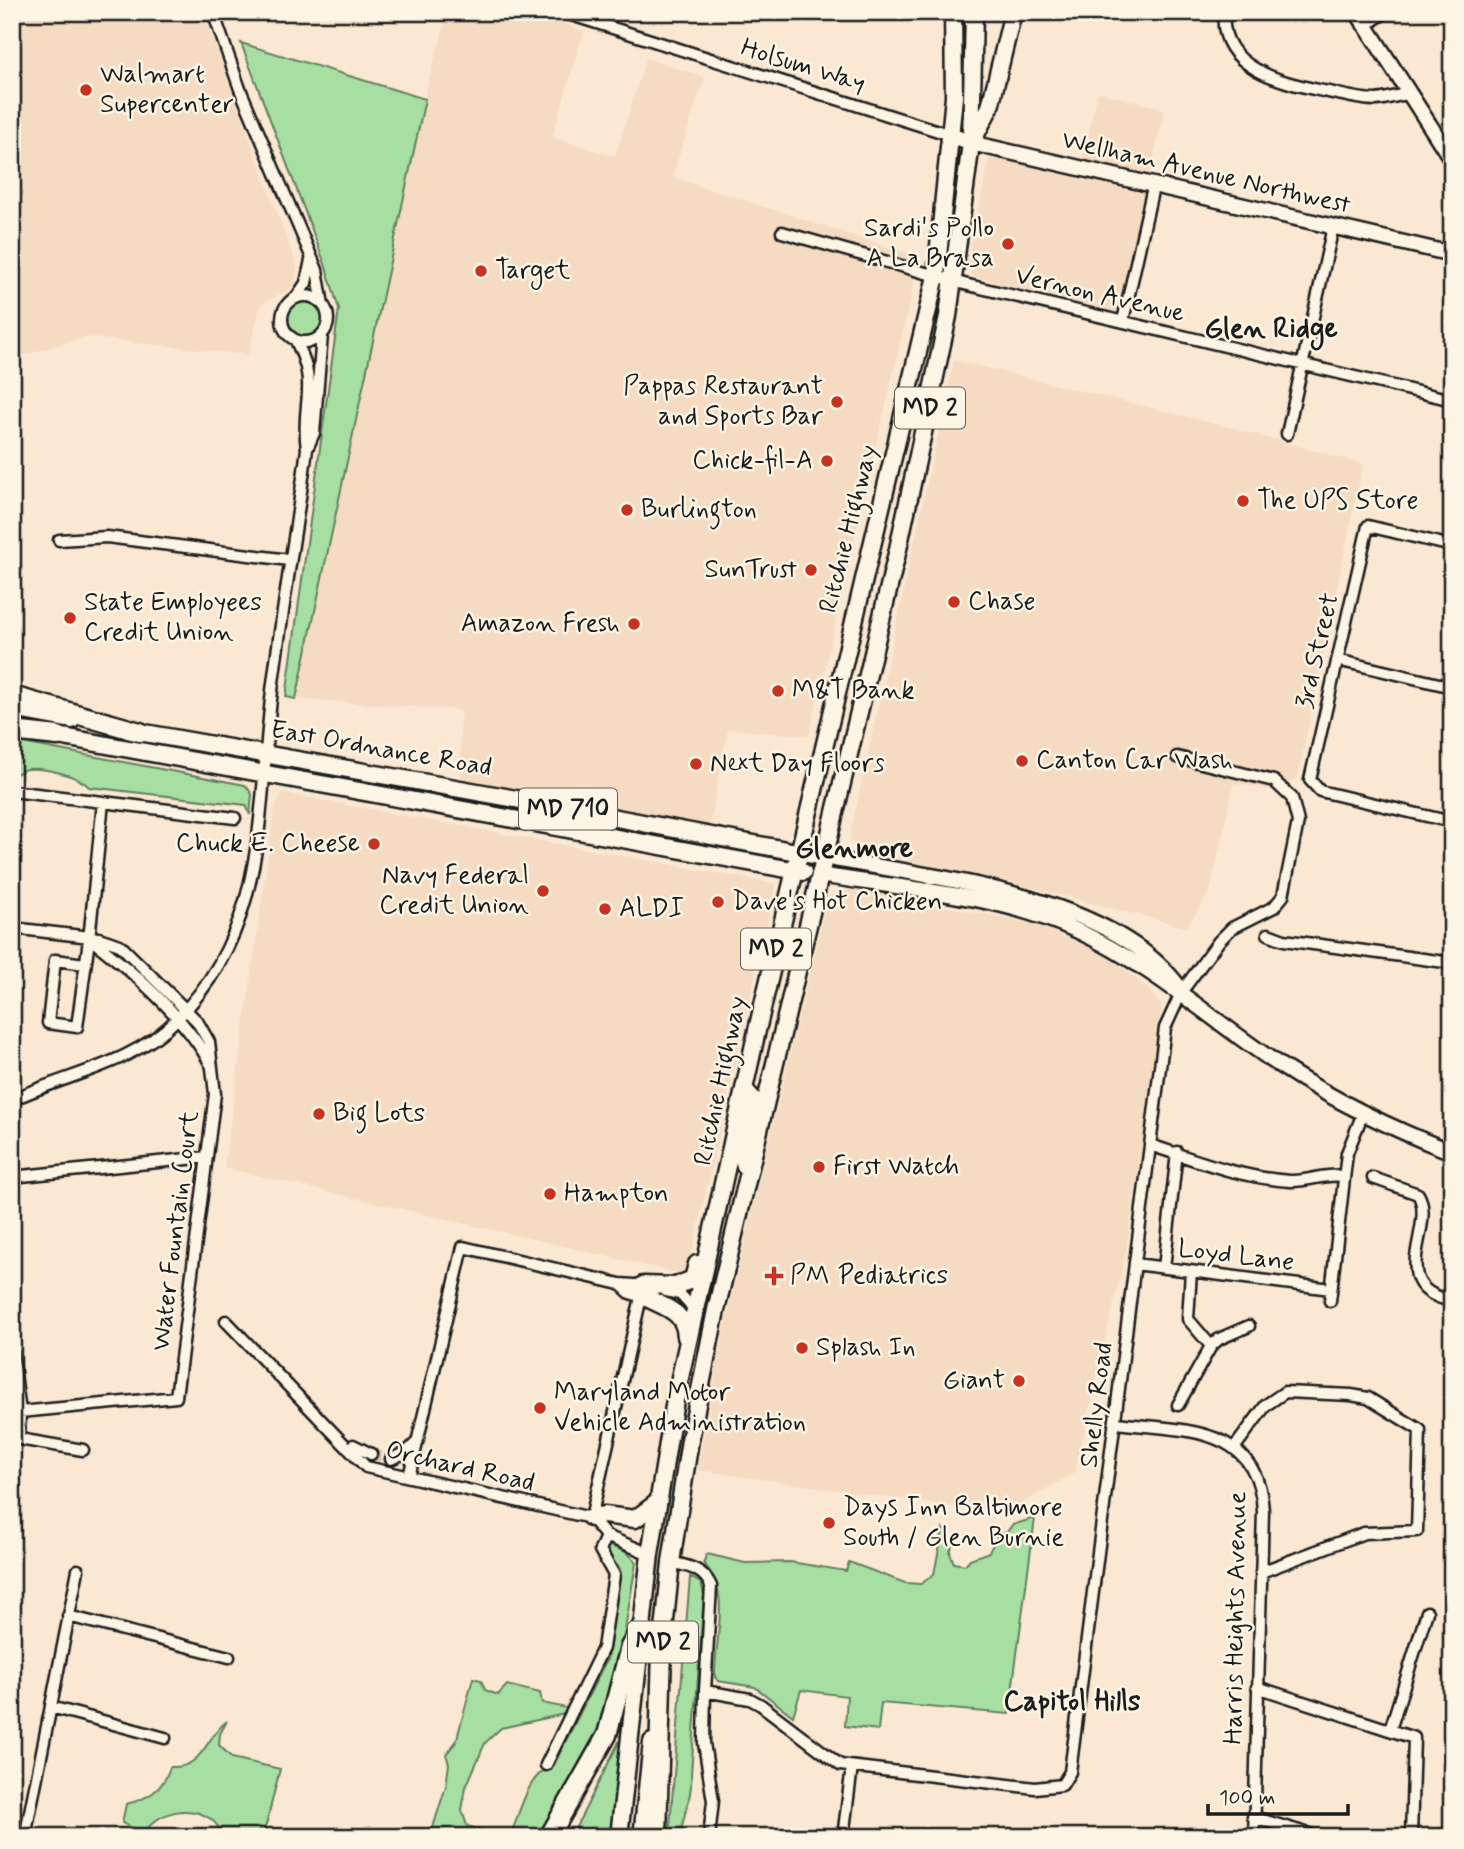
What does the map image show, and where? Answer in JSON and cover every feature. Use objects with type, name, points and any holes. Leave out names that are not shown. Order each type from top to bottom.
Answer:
[{"type":"highway","points":[[12,696],[140,732]]},
{"type":"highway","points":[[12,729],[58,736]]},
{"type":"highway","points":[[550,1837],[607,1735],[629,1647],[642,1626]]},
{"type":"highway","points":[[657,1837],[663,1647]]},
{"type":"main road","name":"Ritchie Highway","points":[[619,1837],[650,1554],[687,1348],[692,1304],[714,1227],[794,871],[936,276],[955,76],[953,12]]},
{"type":"main road","name":"Ritchie Highway","points":[[642,1837],[671,1562],[695,1412],[823,857],[898,549],[954,281],[971,143],[974,12]]},
{"type":"main road","points":[[971,143],[990,107],[1013,12]]},
{"type":"main road","points":[[1382,12],[1361,18],[1452,160]]},
{"type":"main road","name":"Wellham Avenue Northwest","points":[[951,135],[971,143],[1153,187],[1452,254]]},
{"type":"main road","name":"East Ordnance Road","points":[[12,709],[823,857]]},
{"type":"main road","name":"East Ordnance Road","points":[[58,736],[819,875]]},
{"type":"main road","points":[[823,857],[1051,905],[1125,938],[1164,967],[1182,991]]},
{"type":"main road","points":[[819,875],[976,901],[1034,915],[1076,930],[1120,952],[1182,991],[1281,1066],[1363,1113],[1452,1152]]},
{"type":"main road","points":[[744,1089],[754,1100],[744,1157],[747,1185]]},
{"type":"main road","points":[[644,1293],[693,1279],[703,1243],[714,1227]]},
{"type":"main road","points":[[644,1293],[678,1313],[686,1326],[687,1348]]},
{"type":"main road","points":[[661,1482],[667,1505],[663,1547],[671,1562]]},
{"type":"main road","points":[[591,1518],[604,1515],[635,1519],[658,1502]]},
{"type":"main road","points":[[650,1554],[659,1568],[657,1599],[663,1647]]},
{"type":"street","points":[[12,1100],[132,1054],[177,1019],[218,968],[239,925],[253,871],[265,773],[264,754],[289,560],[307,449],[314,433],[322,335],[328,321],[317,270],[240,89],[213,12]]},
{"type":"street","name":"Holsum Way","points":[[562,12],[951,135]]},
{"type":"street","points":[[1224,12],[1223,24],[1228,41],[1248,66],[1269,77],[1376,100],[1408,93]]},
{"type":"street","points":[[1123,321],[1153,187]]},
{"type":"street","points":[[1287,434],[1333,227]]},
{"type":"street","name":"Vernon Avenue","points":[[782,232],[954,281],[1452,400]]},
{"type":"street","points":[[307,449],[304,432],[309,374],[296,341],[288,335],[281,323],[283,310],[296,298],[306,283],[311,260]]},
{"type":"street","points":[[296,298],[314,298],[323,305]]},
{"type":"street","points":[[296,341],[310,342],[322,335]]},
{"type":"street","name":"3rd Street","points":[[1452,546],[1368,526],[1311,776],[1313,785],[1320,791],[1452,822]]},
{"type":"street","points":[[59,540],[107,537],[289,560]]},
{"type":"street","points":[[1337,660],[1452,687]]},
{"type":"street","name":"Shelly Road","points":[[705,1691],[750,1699],[840,1765],[1035,1787],[1062,1785],[1070,1772],[1163,1036],[1169,1015],[1182,991],[1232,928],[1274,907],[1283,896],[1298,822],[1292,798],[1274,781],[1177,757]]},
{"type":"street","points":[[12,791],[235,818]]},
{"type":"street","points":[[85,964],[55,960],[48,1023],[77,1027],[85,964],[103,802]]},
{"type":"street","name":"Water Fountain Court","points":[[12,928],[88,937],[120,945],[197,1021],[209,1042],[215,1094],[176,1397],[20,1412]]},
{"type":"street","points":[[1268,934],[1287,941],[1452,964]]},
{"type":"street","points":[[88,937],[177,1019],[201,1048],[213,1070]]},
{"type":"street","points":[[1330,1301],[1343,1176],[1351,1138],[1363,1113]]},
{"type":"street","points":[[1150,1145],[1177,1152],[1214,1168],[1289,1181],[1323,1175],[1343,1176]]},
{"type":"street","points":[[1164,1268],[1177,1152]]},
{"type":"street","points":[[12,1177],[207,1157]]},
{"type":"street","points":[[1373,1178],[1418,1195],[1421,1209],[1416,1272],[1423,1287],[1436,1297],[1452,1301]]},
{"type":"street","points":[[409,1476],[463,1247],[620,1284],[644,1293],[680,1294],[692,1304]]},
{"type":"street","name":"Loyd Lane","points":[[1135,1264],[1331,1289]]},
{"type":"street","points":[[1191,1271],[1188,1318],[1211,1346]]},
{"type":"street","points":[[644,1293],[591,1518],[606,1536],[650,1554]]},
{"type":"street","name":"Orchard Road","points":[[226,1321],[366,1467],[591,1518]]},
{"type":"street","points":[[1178,1405],[1211,1346],[1219,1339],[1249,1326]]},
{"type":"street","points":[[12,1351],[20,1412],[19,1439],[83,1450]]},
{"type":"street","points":[[1116,1423],[1204,1435],[1236,1447],[1266,1405],[1285,1392],[1368,1398],[1420,1430],[1417,1531],[1364,1534],[1261,1572]]},
{"type":"street","points":[[316,1415],[330,1422],[361,1452],[370,1454]]},
{"type":"street","points":[[391,1459],[407,1452],[415,1444]]},
{"type":"street","name":"Harris Heights Avenue","points":[[1236,1447],[1253,1465],[1261,1484],[1261,1572],[1252,1817],[1254,1837]]},
{"type":"street","points":[[546,1765],[603,1648],[614,1574],[600,1550],[606,1536]]},
{"type":"street","points":[[671,1562],[699,1571],[707,1577],[711,1586],[704,1743],[713,1801],[709,1837]]},
{"type":"street","points":[[25,1837],[78,1570]]},
{"type":"street","points":[[1390,1730],[1427,1612]]},
{"type":"street","points":[[68,1616],[229,1657]]},
{"type":"street","points":[[1257,1687],[1414,1738],[1411,1837]]},
{"type":"street","points":[[51,1707],[166,1738]]},
{"type":"street","points":[[843,1837],[852,1766]]},
{"type":"street","points":[[1252,1817],[1319,1837]]},
{"type":"shaded area","points":[[12,12],[203,12],[297,266],[294,286],[261,305],[248,355],[84,337],[12,359]]},
{"type":"shaded area","points":[[448,12],[526,12],[584,31],[552,137],[615,156],[646,58],[705,77],[672,177],[920,257],[809,736],[728,729],[709,830],[466,785],[461,774],[460,710],[296,699],[425,94]]},
{"type":"shaded area","points":[[1098,92],[1165,109],[1117,313],[972,276],[966,266],[990,158],[1079,174]]},
{"type":"shaded area","points":[[954,360],[1221,425],[1363,464],[1297,779],[1267,790],[1234,783],[1209,895],[1186,927],[1008,882],[866,852],[849,840]]},
{"type":"shaded area","points":[[282,793],[776,884],[687,1275],[224,1168],[275,806]]},
{"type":"shaded area","points":[[854,889],[1035,924],[1106,955],[1145,986],[1162,1006],[1127,1246],[1075,1472],[1004,1514],[697,1470],[727,1316],[828,896]]},
{"type":"green space","points":[[241,43],[425,99],[296,699],[286,697],[339,309],[325,264]]},
{"type":"green space","points":[[305,301],[318,306],[323,319],[318,332],[305,337],[292,332],[287,319],[292,306]]},
{"type":"green space","points":[[12,741],[245,785],[252,794],[250,815],[246,805],[89,787],[77,779],[51,771],[26,769],[12,776]]},
{"type":"green space","points":[[1035,1518],[1009,1714],[881,1703],[878,1730],[845,1726],[847,1696],[801,1690],[793,1716],[755,1687],[718,1681],[715,1677],[720,1602],[712,1575],[703,1563],[707,1554],[745,1563],[790,1562],[846,1571],[849,1562],[905,1583],[921,1584],[934,1574],[943,1529],[953,1541],[950,1553],[954,1563],[965,1565],[970,1559],[989,1552],[998,1535],[1007,1532],[1012,1525]]},
{"type":"green space","points":[[605,1545],[627,1553],[636,1563],[623,1642],[603,1720],[538,1837],[510,1837],[531,1785],[545,1769],[554,1765],[607,1659],[621,1572],[619,1567],[604,1555]]},
{"type":"green space","points":[[690,1577],[701,1583],[704,1595],[691,1782],[680,1837],[669,1837]]},
{"type":"green space","points":[[473,1678],[481,1680],[485,1690],[498,1695],[507,1685],[540,1693],[542,1703],[567,1708],[569,1713],[501,1728],[485,1743],[466,1787],[462,1810],[467,1826],[508,1837],[430,1837],[446,1786],[449,1764],[446,1754],[456,1742]]},
{"type":"green space","points":[[227,1721],[220,1734],[219,1745],[232,1758],[280,1769],[263,1837],[230,1837],[211,1819],[202,1814],[184,1811],[158,1819],[144,1833],[122,1823],[126,1804],[154,1792],[163,1782],[170,1767],[190,1763],[197,1758]]},
{"type":"green space","points":[[621,1738],[610,1837],[571,1837]]},
{"type":"tunnel","points":[[371,1454],[391,1459]]},
{"type":"place","name":"Walmart Supercenter","points":[[86,90]]},
{"type":"place","name":"Sardi's Pollo A La Brasa","points":[[1008,244]]},
{"type":"place","name":"Target","points":[[481,271]]},
{"type":"place","name":"Pappas Restaurant and Sports Bar","points":[[837,402]]},
{"type":"place","name":"Chick-fil-A","points":[[827,461]]},
{"type":"place","name":"The UPS Store","points":[[1243,501]]},
{"type":"place","name":"Burlington","points":[[627,510]]},
{"type":"place","name":"SunTrust","points":[[811,570]]},
{"type":"place","name":"Chase","points":[[954,602]]},
{"type":"place","name":"State Employees Credit Union","points":[[70,618]]},
{"type":"place","name":"Amazon Fresh","points":[[634,624]]},
{"type":"place","name":"M&T Bank","points":[[778,691]]},
{"type":"place","name":"Canton Car Wash","points":[[1022,761]]},
{"type":"place","name":"Next Day Floors","points":[[696,764]]},
{"type":"place","name":"Chuck E. Cheese","points":[[374,844]]},
{"type":"place","name":"Navy Federal Credit Union","points":[[543,891]]},
{"type":"place","name":"Dave's Hot Chicken","points":[[718,902]]},
{"type":"place","name":"ALDI","points":[[605,909]]},
{"type":"place","name":"Big Lots","points":[[319,1114]]},
{"type":"place","name":"First Watch","points":[[819,1167]]},
{"type":"place","name":"Hampton","points":[[550,1194]]},
{"type":"place","name":"PM Pediatrics","points":[[774,1276]]},
{"type":"place","name":"Splash In","points":[[802,1348]]},
{"type":"place","name":"Giant","points":[[1019,1381]]},
{"type":"place","name":"Maryland Motor Vehicle Administration","points":[[540,1408]]},
{"type":"place","name":"Days Inn Baltimore South / Glen Burnie","points":[[829,1523]]},
{"type":"district","name":"Glen Ridge","points":[[1271,329]]},
{"type":"district","name":"Glenmore","points":[[854,849]]},
{"type":"district","name":"Capitol Hills","points":[[1072,1702]]}]
